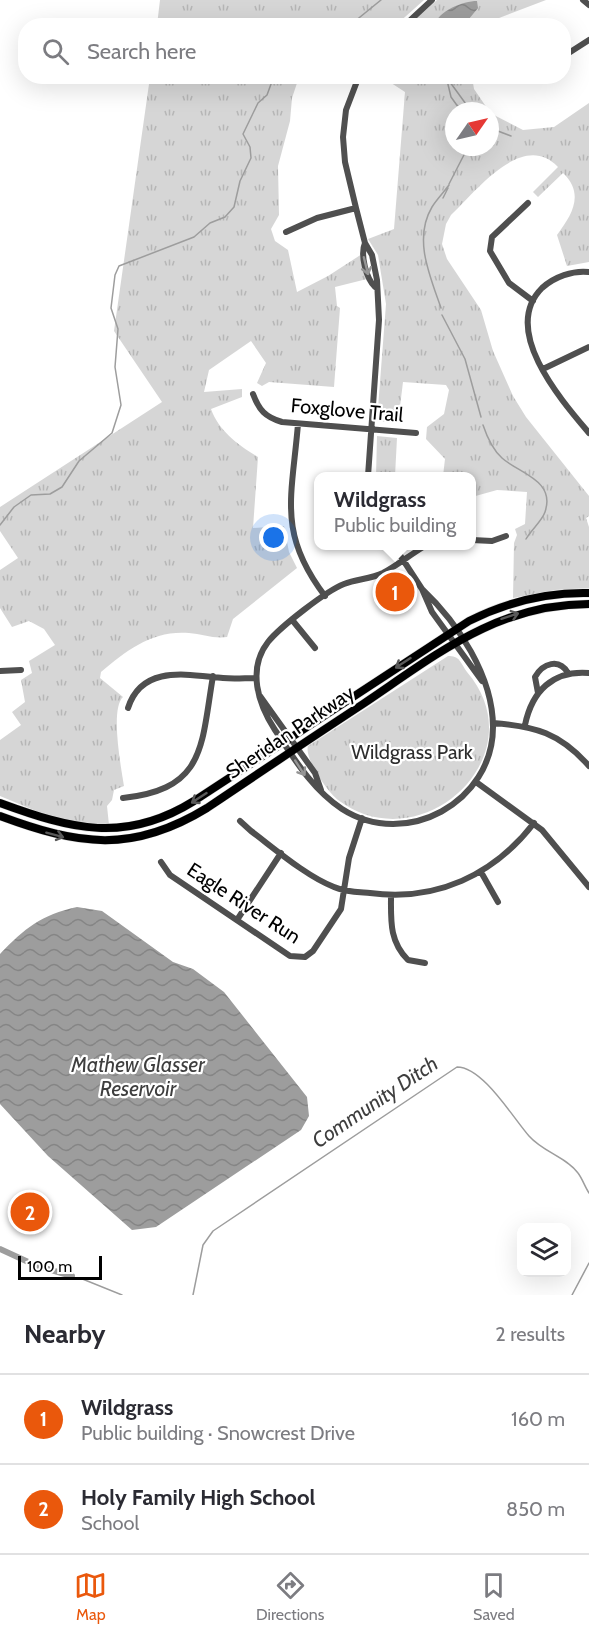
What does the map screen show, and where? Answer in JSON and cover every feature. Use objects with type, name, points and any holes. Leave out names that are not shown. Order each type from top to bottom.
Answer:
[{"type":"main road","name":"Sheridan Parkway","points":[[0,803],[71,827],[97,829],[133,826],[162,818],[183,808],[455,629],[486,613],[515,602],[546,596],[589,593]]},
{"type":"main road","name":"Sheridan Parkway","points":[[0,816],[72,839],[114,842],[145,837],[194,816],[454,643],[489,624],[518,613],[562,605],[589,604]]},
{"type":"street","points":[[413,18],[432,0]]},
{"type":"street","points":[[583,0],[589,4]]},
{"type":"street","points":[[571,52],[589,40]]},
{"type":"street","points":[[356,84],[346,110],[343,137],[345,162],[365,243],[372,255],[379,320],[368,472]]},
{"type":"street","points":[[528,203],[487,241],[491,256],[509,284],[533,301]]},
{"type":"street","points":[[285,232],[317,218],[356,208]]},
{"type":"street","points":[[589,272],[577,272],[556,279],[543,288],[533,301],[528,317],[528,334],[543,369],[561,400],[589,433]]},
{"type":"street","points":[[543,369],[589,347]]},
{"type":"street","name":"Foxglove Trail","points":[[253,394],[258,409],[265,415],[282,422],[416,433]]},
{"type":"street","points":[[298,423],[292,532],[302,564],[325,596]]},
{"type":"street","points":[[476,540],[492,541],[506,536]]},
{"type":"street","points":[[397,550],[422,589],[432,612],[483,681]]},
{"type":"street","points":[[419,550],[383,573],[342,585],[325,596],[268,643],[259,659],[256,678],[267,718],[305,777],[342,809],[362,819],[394,824],[426,819],[457,802],[476,782],[490,751],[493,723],[478,664],[439,605],[422,589]]},
{"type":"street","points":[[293,621],[315,648]]},
{"type":"street","points":[[538,693],[535,677],[542,667],[555,663],[562,665],[568,673]]},
{"type":"street","points":[[0,671],[21,670]]},
{"type":"street","points":[[128,708],[137,692],[164,676],[183,672],[256,678]]},
{"type":"street","points":[[525,725],[530,704],[538,693],[556,677],[568,673],[589,673]]},
{"type":"street","points":[[123,798],[157,793],[174,785],[187,772],[201,747],[213,676]]},
{"type":"street","points":[[259,694],[315,773],[321,790]]},
{"type":"street","points":[[493,723],[525,725],[553,736],[573,749],[589,766]]},
{"type":"street","points":[[476,782],[534,823],[554,842],[589,887]]},
{"type":"street","name":"Eagle River Run","points":[[162,862],[170,875],[290,956],[305,957],[313,951],[337,916],[345,890],[349,858],[362,819]]},
{"type":"street","points":[[240,821],[281,853],[329,885],[345,890],[391,895],[438,890],[481,872],[506,854],[534,823]]},
{"type":"street","points":[[237,920],[281,853]]},
{"type":"street","points":[[481,872],[498,902]]},
{"type":"street","points":[[391,895],[391,925],[394,941],[408,960],[425,963]]},
{"type":"green space","points":[[160,0],[424,0],[404,18],[158,18]]},
{"type":"green space","points":[[437,0],[546,0],[499,18],[417,18]]},
{"type":"green space","points":[[149,84],[297,84],[278,166],[279,215],[271,229],[275,241],[288,250],[297,292],[328,276],[362,254],[367,279],[335,287],[337,306],[340,308],[334,387],[269,382],[262,386],[257,383],[266,363],[251,341],[209,370],[204,392],[242,389],[242,397],[211,409],[214,417],[230,437],[258,457],[253,528],[284,526],[289,552],[297,568],[233,619],[227,637],[176,633],[152,638],[131,649],[101,672],[100,678],[123,697],[119,703],[117,725],[124,786],[114,790],[112,800],[107,806],[109,825],[83,824],[48,816],[0,796],[0,740],[21,725],[12,712],[25,702],[21,680],[32,673],[29,661],[55,645],[44,629],[29,621],[12,627],[0,608],[0,570],[18,558],[0,531],[0,507],[162,402],[114,331]]},
{"type":"green space","points":[[393,84],[473,84],[483,102],[445,102],[445,156],[499,156],[499,118],[523,130],[554,127],[589,103],[589,262],[567,266],[557,235],[574,204],[575,197],[570,181],[563,173],[538,197],[533,192],[558,167],[544,157],[530,155],[516,159],[501,168],[451,215],[446,224],[442,244],[447,259],[481,310],[493,351],[513,396],[526,417],[589,496],[589,516],[586,518],[589,527],[589,588],[555,590],[513,598],[514,543],[517,535],[515,529],[525,524],[527,492],[497,490],[476,496],[476,472],[443,472],[445,459],[426,439],[427,427],[444,414],[449,390],[446,385],[403,382],[398,423],[377,421],[386,304],[378,255],[368,239],[394,229],[405,92]]},
{"type":"green space","points":[[377,436],[397,438],[395,472],[376,472]]},
{"type":"green space","name":"Wildgrass Park","points":[[448,656],[460,661],[485,704],[489,736],[480,766],[461,791],[434,809],[404,818],[371,816],[338,800],[313,767],[308,746]]},
{"type":"water","points":[[477,1],[478,8],[470,18],[439,18],[446,11]]},
{"type":"water","name":"Mathew Glasser Reservoir","points":[[77,907],[102,911],[173,962],[193,969],[224,992],[307,1097],[309,1116],[301,1130],[156,1227],[132,1230],[48,1156],[0,1104],[0,954],[34,924],[53,914]]},
{"type":"waterway","points":[[359,18],[381,0]]},
{"type":"waterway","points":[[0,525],[14,507],[31,495],[50,494],[62,487],[79,461],[112,433],[121,405],[115,367],[118,329],[111,308],[115,275],[119,266],[194,237],[210,223],[225,217],[234,207],[240,181],[251,158],[250,147],[243,134],[258,103],[267,95],[271,84]]},
{"type":"waterway","points":[[448,84],[455,102]]},
{"type":"waterway","points":[[451,84],[464,102]]},
{"type":"waterway","points":[[499,131],[511,136]]},
{"type":"waterway","points":[[449,184],[463,156]]},
{"type":"waterway","points":[[441,308],[425,258],[424,232],[426,219],[432,207],[449,185]]},
{"type":"waterway","points":[[443,198],[448,188]]},
{"type":"waterway","points":[[442,315],[465,359],[481,417]]},
{"type":"waterway","points":[[483,425],[490,443],[498,454],[534,479],[545,492],[547,501],[545,512],[526,539]]},
{"type":"waterway","name":"Community Ditch","points":[[193,1295],[203,1245],[213,1231],[457,1067],[467,1069],[487,1084],[535,1142],[573,1167],[589,1193]]},
{"type":"waterway","name":"Community Ditch","points":[[0,1249],[37,1266],[72,1276]]},
{"type":"waterway","name":"Community Ditch","points":[[572,1295],[589,1263]]},
{"type":"waterway","name":"Community Ditch","points":[[80,1278],[122,1295]]},
{"type":"place","name":"Wildgrass","points":[[395,592]]},
{"type":"place","name":"Holy Family High School","points":[[30,1212]]}]
